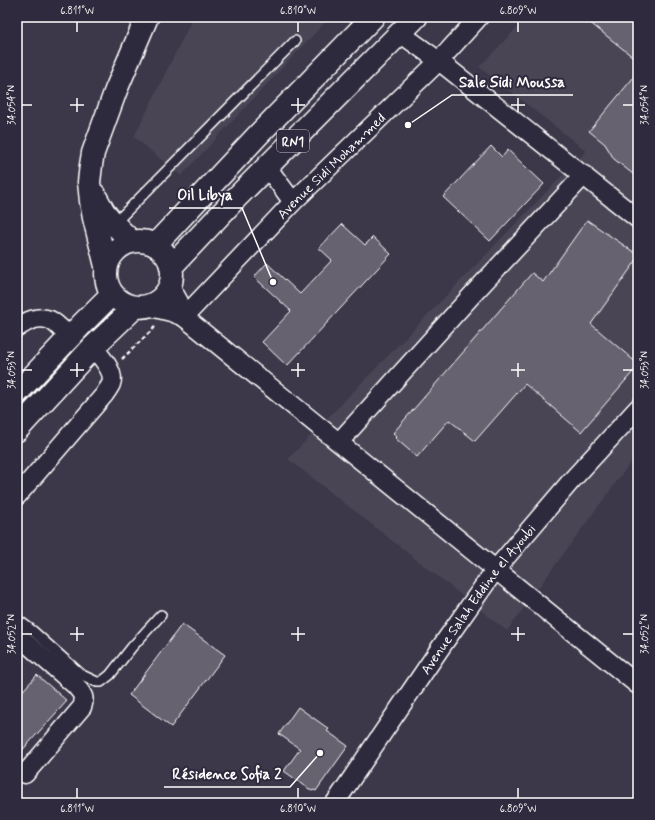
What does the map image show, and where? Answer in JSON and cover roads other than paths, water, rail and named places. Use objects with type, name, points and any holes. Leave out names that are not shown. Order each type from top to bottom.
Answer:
[{"type":"main road","points":[[106,266],[94,218],[89,182],[93,153],[116,90],[147,17]]},
{"type":"main road","name":"RN1","points":[[155,245],[372,17]]},
{"type":"main road","name":"RN1","points":[[17,430],[93,347],[141,306],[154,303],[161,299],[166,293],[171,277],[235,199],[416,17]]},
{"type":"main road","points":[[89,182],[104,212],[131,241]]},
{"type":"main road","points":[[141,306],[128,305],[121,302],[108,288],[105,274],[106,266],[108,259],[115,250],[121,245],[131,241],[148,242],[155,245],[164,251],[169,260],[171,277]]},
{"type":"main road","points":[[17,393],[112,294]]},
{"type":"street","name":"Avenue Sidi Mohammed","points":[[184,317],[293,202],[439,61],[478,17]]},
{"type":"street","points":[[400,33],[439,61],[638,219]]},
{"type":"street","points":[[267,167],[293,202]]},
{"type":"street","points":[[339,442],[473,294],[584,175]]},
{"type":"street","points":[[171,277],[184,317]]},
{"type":"street","points":[[141,306],[171,312],[184,317],[638,686]]},
{"type":"street","points":[[17,328],[29,320],[41,318],[51,320],[70,338]]},
{"type":"street","points":[[17,496],[104,395],[110,385],[112,379],[110,371],[93,347]]},
{"type":"street","name":"Avenue Salah Eddine el Ayoubi","points":[[335,803],[495,570],[571,481],[638,408]]},
{"type":"street","points":[[17,635],[76,686],[83,695],[84,699],[82,707],[25,774]]},
{"type":"lane","points":[[114,224],[295,41]]},
{"type":"lane","points":[[17,619],[82,675],[92,681],[101,682],[110,675],[132,647],[161,615]]},
{"type":"place","name":"Sale Sidi Moussa","points":[[408,125]]},
{"type":"place","name":"Oil Libya","points":[[273,282]]},
{"type":"place","name":"Résidence Sofia 2","points":[[320,753]]}]
